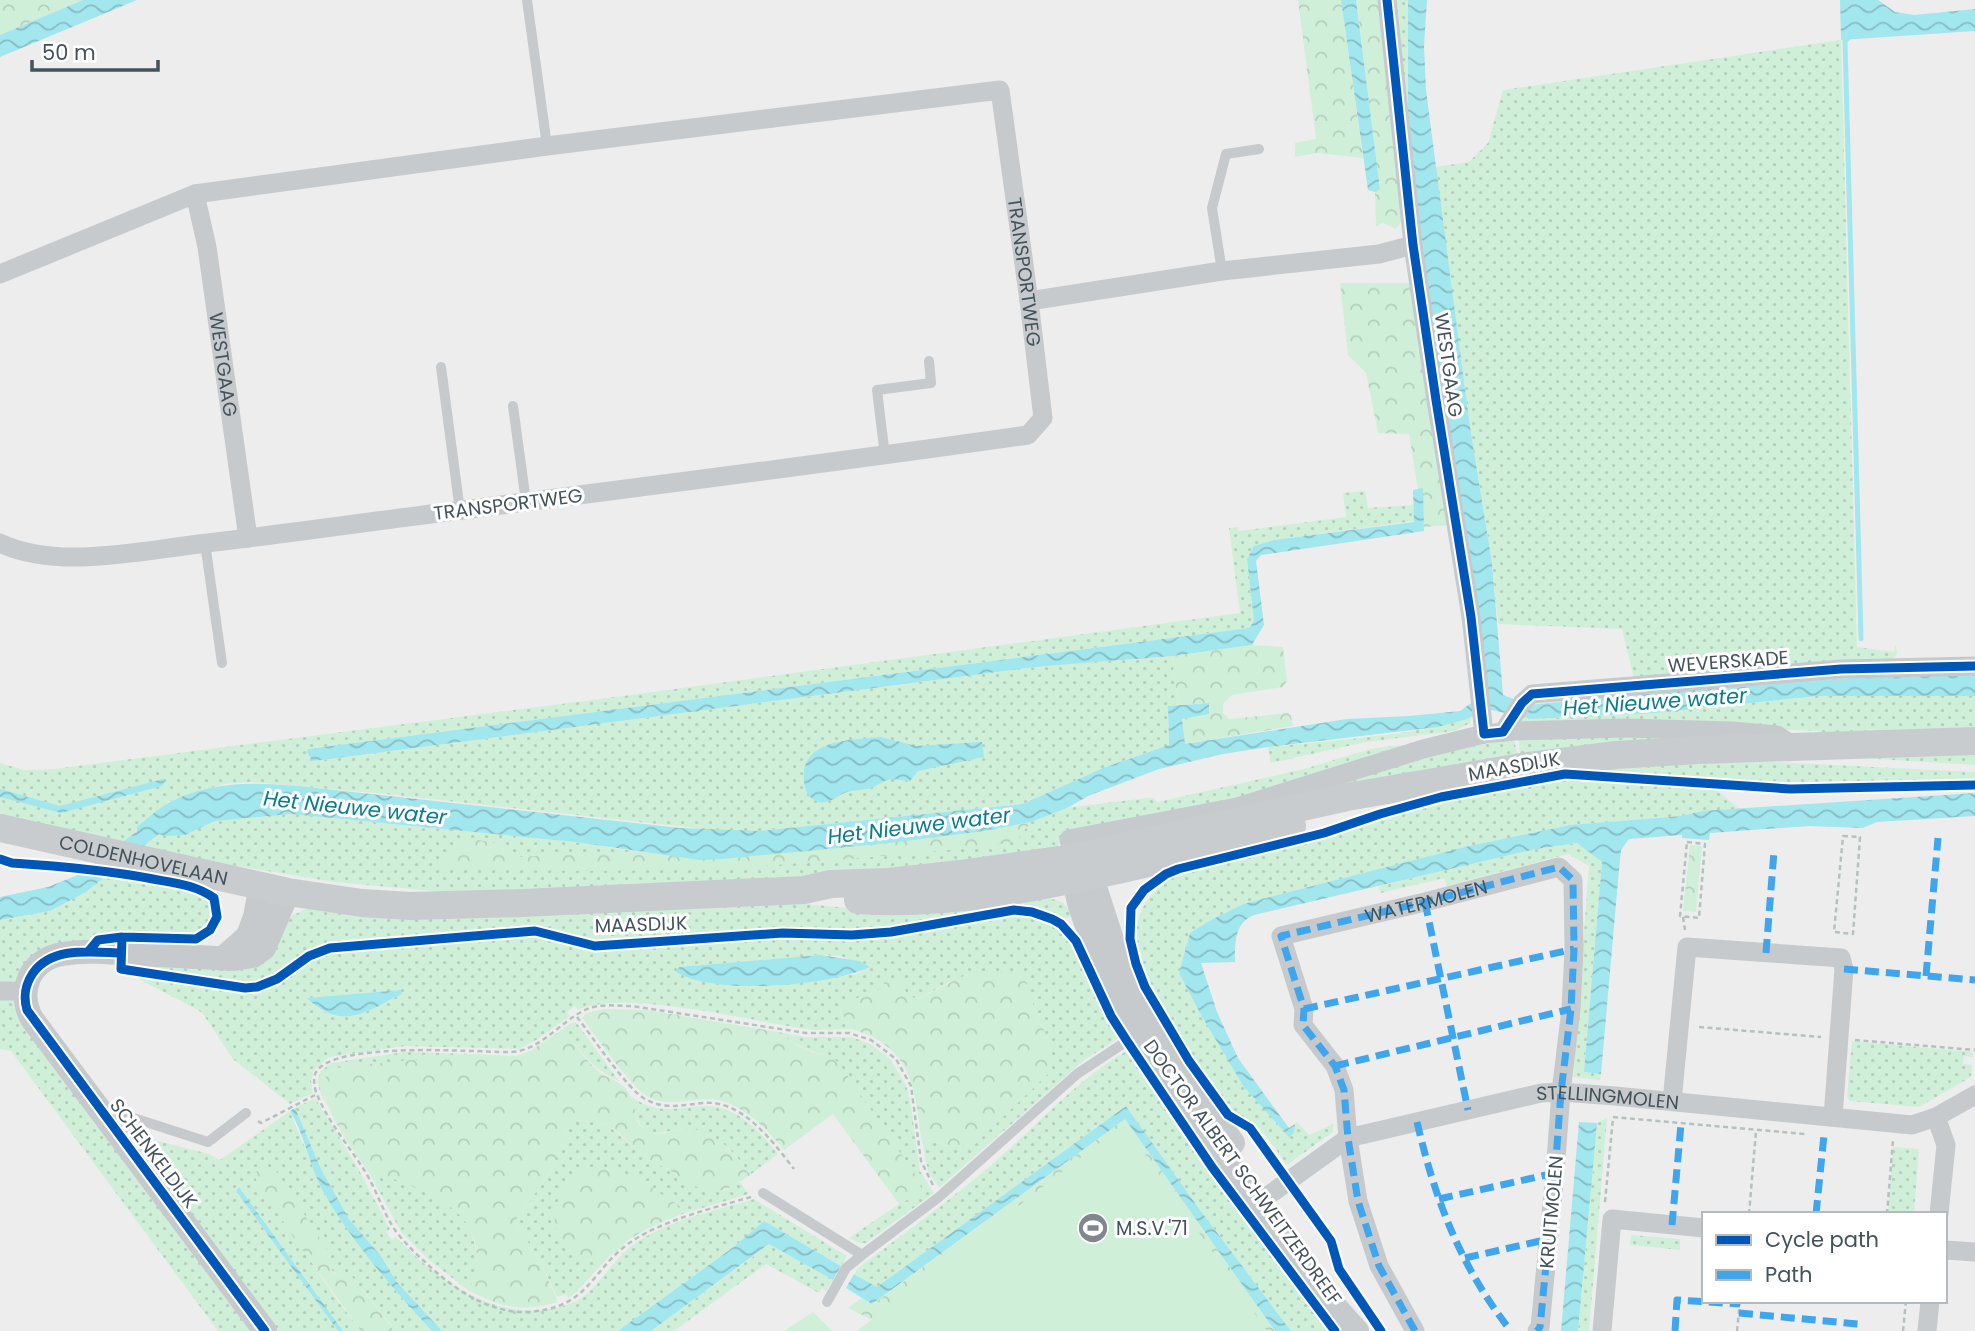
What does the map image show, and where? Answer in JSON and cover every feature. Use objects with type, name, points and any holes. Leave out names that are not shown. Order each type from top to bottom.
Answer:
[{"type":"main road","name":"MAASDIJK","points":[[288,891],[362,903],[423,906],[804,890],[831,884],[937,876],[1079,871],[1347,797],[1452,777],[1616,755],[1792,746],[1975,741]]},
{"type":"main road","name":"COLDENHOVELAAN","points":[[0,828],[288,891]]},
{"type":"street","name":"WESTGAAG","points":[[1387,0],[1413,244],[1471,617],[1480,707],[1507,723]]},
{"type":"street","name":"TRANSPORTWEG","points":[[0,274],[195,194],[547,145],[1000,90],[1043,418],[1028,435],[885,456],[90,557],[50,555],[10,548],[0,543]]},
{"type":"street","name":"WESTGAAG","points":[[195,194],[207,247],[248,538]]},
{"type":"street","points":[[1029,300],[1222,271],[1379,254],[1413,244]]},
{"type":"street","name":"WEVERSKADE","points":[[1507,723],[1532,694],[1841,669],[1975,666]]},
{"type":"street","name":"MAASDIJK","points":[[1079,871],[1069,839],[1237,807],[1507,723],[1732,731],[1777,736],[1792,746]]},
{"type":"street","name":"WATERMOLEN","points":[[1348,1138],[1344,1090],[1335,1066],[1303,1024],[1304,1009],[1281,936],[1559,867],[1573,880],[1574,949],[1571,1009],[1561,1091]]},
{"type":"street","name":"DOCTOR ALBERT SCHWEITZERDREEF","points":[[1079,871],[1098,956],[1115,996],[1144,1030],[1166,1079],[1264,1199],[1320,1290],[1357,1331]]},
{"type":"street","points":[[222,958],[248,936],[261,885]]},
{"type":"street","points":[[0,991],[25,991],[36,969],[45,961],[61,954],[88,952],[222,958],[253,956],[264,948],[288,891]]},
{"type":"street","points":[[1672,1101],[1687,947],[1841,958],[1844,969],[1833,1117]]},
{"type":"street","name":"SCHENKELDIJK","points":[[25,991],[24,1000],[32,1019],[265,1331]]},
{"type":"street","name":"STELLINGMOLEN","points":[[1264,1199],[1348,1138],[1541,1093],[1561,1091],[1912,1125],[1936,1117],[1975,1095]]},
{"type":"street","name":"KRUITMOLEN","points":[[1537,1331],[1540,1327],[1549,1239],[1561,1091]]},
{"type":"street","points":[[1936,1117],[1946,1145],[1939,1212]]},
{"type":"street","points":[[1348,1138],[1359,1201],[1379,1266],[1415,1331]]},
{"type":"street","points":[[1602,1331],[1612,1219],[1702,1227]]},
{"type":"street","points":[[1947,1250],[1975,1252]]},
{"type":"street","points":[[1927,1331],[1930,1303]]},
{"type":"lane","points":[[527,0],[547,145]]},
{"type":"lane","points":[[1222,271],[1212,208],[1226,154],[1259,149]]},
{"type":"lane","points":[[885,456],[877,390],[930,383],[929,361]]},
{"type":"lane","points":[[441,367],[460,511]]},
{"type":"lane","points":[[513,406],[526,502]]},
{"type":"lane","points":[[205,543],[222,663]]},
{"type":"lane","points":[[827,1302],[846,1268],[939,1197],[1077,1074],[1144,1030]]},
{"type":"lane","points":[[108,1121],[118,1113],[208,1142],[246,1113]]},
{"type":"lane","points":[[763,1193],[862,1255]]},
{"type":"path","points":[[1843,836],[1860,837],[1853,933],[1843,932],[1834,932],[1843,836]]},
{"type":"path","points":[[1687,842],[1705,844],[1699,918],[1680,916],[1687,842]]},
{"type":"path","points":[[763,1193],[691,1215],[642,1235],[611,1259],[584,1291],[562,1304],[523,1312],[498,1308],[453,1285],[425,1262],[397,1233],[367,1175],[317,1094],[314,1077],[317,1069],[331,1060],[398,1049],[518,1052],[539,1043],[592,1007],[632,1006],[806,1033],[849,1032],[871,1041],[896,1059],[911,1086],[920,1161],[939,1197]]},
{"type":"path","points":[[576,1016],[639,1095],[663,1105],[705,1102],[722,1105],[752,1121],[767,1134],[794,1169]]},
{"type":"path","points":[[1678,1025],[1975,1050]]},
{"type":"path","points":[[246,1113],[261,1123],[317,1094]]},
{"type":"path","points":[[1612,1219],[1604,1211],[1615,1096]]},
{"type":"path","points":[[1749,1212],[1758,1110]]},
{"type":"path","points":[[1887,1212],[1893,1140]]},
{"type":"path","points":[[1737,1331],[1740,1303]]},
{"type":"path","points":[[1903,1331],[1906,1303]]},
{"type":"green space","points":[[0,0],[83,0],[0,35]]},
{"type":"green space","points":[[1298,0],[1341,0],[1363,158],[1317,153],[1295,157],[1295,143],[1316,139]]},
{"type":"green space","points":[[1356,0],[1379,0],[1402,220],[1396,229],[1383,223],[1376,226],[1375,192],[1380,188]]},
{"type":"green space","points":[[1391,0],[1408,0],[1408,138]]},
{"type":"green space","points":[[1841,40],[1857,647],[1894,652],[1896,644],[1897,654],[1888,662],[1635,682],[1622,629],[1498,624],[1492,563],[1470,427],[1435,167],[1469,162],[1488,143],[1503,90]]},
{"type":"green space","points":[[1340,283],[1410,283],[1451,525],[1424,527],[1409,434],[1378,433],[1366,373],[1348,355]]},
{"type":"green space","points":[[1365,491],[1368,508],[1413,505],[1414,521],[1274,540],[1254,546],[1247,559],[1254,621],[1249,628],[308,749],[307,752],[312,761],[322,760],[1035,667],[1172,656],[1178,705],[1168,706],[1169,745],[1103,768],[1023,804],[759,831],[721,831],[251,782],[224,784],[170,801],[120,845],[0,822],[0,763],[24,770],[54,769],[1240,613],[1229,528],[1238,527],[1239,531],[1346,517],[1343,493]]},
{"type":"green space","points":[[1252,645],[1283,647],[1287,681],[1283,687],[1232,695],[1223,704],[1223,713],[1229,719],[1288,713],[1293,726],[1185,744],[1182,719],[1209,703],[1178,705],[1172,656]]},
{"type":"green space","points":[[1817,696],[1975,696],[1975,734],[1847,737],[1815,731],[1778,729],[1522,723],[1519,716],[1532,719],[1655,713]]},
{"type":"green space","points":[[1473,714],[1470,723],[1455,731],[1366,742],[1271,763],[1268,747],[1408,732],[1460,721]]},
{"type":"green space","points":[[1729,736],[1521,758],[1518,739]]},
{"type":"green space","points":[[1514,739],[1518,759],[1277,802],[1394,764]]},
{"type":"green space","points":[[1404,745],[1235,803],[1063,836],[1056,850],[896,876],[477,895],[334,882],[140,850],[159,834],[185,835],[215,821],[291,814],[575,842],[673,857],[1031,822],[1063,808],[1148,798],[1158,802],[1304,769],[1374,748]]},
{"type":"green space","points":[[1975,753],[1975,765],[1811,755]]},
{"type":"green space","points":[[1772,757],[1773,762],[1975,772],[1975,779],[1752,783],[1571,770]]},
{"type":"green space","points":[[1572,777],[1717,790],[1739,809],[1570,825],[1243,904],[1190,933],[1179,973],[1201,1015],[1284,1130],[1289,1136],[1294,1133],[1297,1122],[1309,1135],[1333,1124],[1333,1132],[1287,1165],[1263,1133],[1234,1111],[1219,1093],[1187,1049],[1157,997],[1139,948],[1137,928],[1142,909],[1150,898],[1164,884],[1163,881],[1185,871],[1324,837],[1433,803]]},
{"type":"green space","points":[[1031,822],[1017,840],[993,846],[807,863],[629,871],[437,868],[450,848],[465,838],[503,844],[515,857],[643,852],[722,859],[890,843]]},
{"type":"green space","points":[[1577,843],[1602,862],[1584,1072],[1601,1074],[1600,1080],[1573,1077],[1589,866],[1568,854],[1447,886],[1444,878],[1381,893],[1378,886],[1536,849]]},
{"type":"green space","points":[[1690,845],[1702,846],[1696,912],[1683,911]]},
{"type":"green space","points":[[112,872],[201,893],[214,910],[205,931],[187,936],[143,932],[135,935],[108,935],[27,961],[14,983],[0,986],[0,920],[50,911],[86,892]]},
{"type":"green space","points":[[1046,897],[1062,902],[1076,916],[1063,918],[1039,909],[1013,906],[923,922],[855,930],[778,929],[598,942],[540,929],[339,943],[315,949],[302,955],[275,976],[250,984],[126,965],[235,969],[293,915],[311,907],[761,900],[849,908]]},
{"type":"green space","points":[[1012,915],[1044,922],[1056,929],[1073,949],[1120,1037],[1083,1061],[939,1188],[928,1171],[921,1137],[948,1146],[974,1145],[1048,1039],[1037,1015],[950,982],[917,999],[878,990],[866,997],[843,1000],[840,1010],[851,1029],[813,1030],[657,1005],[599,1004],[578,1010],[575,1006],[567,1012],[570,1016],[519,1049],[405,1046],[329,1057],[314,1070],[311,1081],[313,1093],[290,1104],[233,1059],[203,1014],[131,975],[250,992],[275,983],[314,958],[343,950],[540,936],[595,950],[753,938],[886,937]],"holes":[[[820,955],[840,956],[869,968],[856,974],[772,986],[679,967]],[[401,990],[401,994],[377,1007],[342,1017],[319,1009],[308,998]]]},
{"type":"green space","points":[[1015,971],[1024,977],[1048,1039],[1049,1073],[974,1145],[948,1146],[921,1137],[916,1100],[906,1069],[886,1045],[851,1029],[840,1010],[843,999],[866,997],[883,984],[902,980],[907,995],[918,999],[971,972]]},
{"type":"green space","points":[[0,998],[13,998],[19,1018],[250,1331],[218,1331],[11,1051],[0,1049]]},
{"type":"green space","points":[[603,1009],[647,1010],[778,1032],[798,1046],[814,1053],[828,1055],[838,1062],[915,1174],[923,1192],[899,1204],[833,1114],[784,1150],[750,1115],[729,1103],[705,1099],[668,1102],[647,1096],[623,1072],[582,1018],[586,1013]]},
{"type":"green space","points":[[576,1022],[619,1081],[594,1065],[569,1037],[563,1029]]},
{"type":"green space","points":[[563,1029],[593,1066],[627,1091],[640,1126],[658,1134],[693,1129],[713,1136],[730,1150],[750,1175],[719,1191],[702,1189],[646,1157],[610,1127],[596,1122],[572,1120],[551,1171],[515,1221],[542,1265],[558,1302],[533,1307],[512,1307],[469,1291],[477,1268],[474,1237],[453,1209],[407,1184],[389,1177],[371,1176],[333,1116],[327,1103],[324,1079],[331,1071],[341,1067],[472,1054],[517,1056],[530,1051]]},
{"type":"green space","points":[[778,1032],[805,1037],[852,1037],[872,1045],[890,1059],[906,1085],[920,1171],[934,1193],[866,1243],[849,1238],[923,1191],[828,1055],[802,1047]]},
{"type":"green space","points":[[1852,1041],[1973,1052],[1973,1057],[1964,1056],[1963,1064],[1972,1065],[1971,1077],[1919,1107],[1850,1101],[1847,1097]]},
{"type":"green space","points":[[1128,1050],[1215,1178],[1329,1331],[1291,1331],[1126,1106],[877,1287],[855,1274],[857,1269],[980,1174],[1076,1087]]},
{"type":"green space","points":[[404,1052],[472,1054],[336,1069],[331,1071],[324,1096],[330,1110],[317,1081],[321,1071],[331,1063]]},
{"type":"green space","points":[[632,1097],[651,1107],[676,1109],[706,1106],[728,1110],[756,1129],[778,1154],[750,1175],[729,1149],[709,1135],[688,1130],[649,1132],[642,1127],[636,1116]]},
{"type":"green space","points":[[315,1098],[359,1170],[390,1229],[386,1232],[392,1240],[396,1237],[414,1255],[455,1286],[502,1307],[552,1309],[577,1301],[593,1288],[626,1250],[647,1236],[692,1217],[754,1199],[847,1256],[841,1266],[764,1221],[735,1246],[618,1331],[442,1331],[396,1281],[381,1256],[349,1219],[321,1169],[295,1108]]},
{"type":"green space","points":[[290,1111],[322,1189],[395,1290],[432,1331],[392,1331],[392,1326],[352,1277],[332,1271],[256,1180],[361,1331],[343,1331],[239,1187],[236,1191],[338,1331],[277,1331],[135,1135],[209,1154],[220,1160]]},
{"type":"green space","points":[[1607,1118],[1589,1331],[1578,1331],[1597,1123]]},
{"type":"green space","name":"M.S.V.'71","points":[[1125,1119],[1275,1331],[886,1327],[848,1308],[862,1298],[873,1304]]},
{"type":"green space","points":[[572,1120],[597,1122],[610,1127],[643,1155],[685,1180],[724,1191],[740,1182],[749,1194],[679,1215],[682,1211],[635,1177],[589,1260],[610,1256],[574,1294],[568,1298],[566,1294],[557,1297],[542,1265],[515,1221],[551,1171]]},
{"type":"green space","name":"M.S.V.'71","points":[[1124,1124],[1267,1331],[857,1331]]},
{"type":"green space","points":[[1893,1147],[1919,1149],[1914,1212],[1888,1212]]},
{"type":"green space","points":[[268,1168],[276,1171],[330,1254],[329,1265],[333,1272],[352,1277],[392,1327],[392,1331],[361,1331],[256,1180],[255,1172]]},
{"type":"green space","points":[[608,1168],[635,1177],[681,1207],[682,1211],[679,1215],[636,1235],[609,1256],[591,1259],[574,1255],[557,1236],[555,1218],[558,1202],[581,1170]]},
{"type":"green space","points":[[381,1175],[438,1197],[464,1217],[470,1228],[477,1259],[476,1272],[469,1291],[429,1260],[401,1232],[371,1176]]},
{"type":"green space","points":[[1631,1235],[1680,1239],[1680,1250],[1630,1245]]},
{"type":"green space","points":[[770,1244],[833,1280],[826,1291],[822,1288],[819,1293],[766,1264],[674,1331],[651,1331]]},
{"type":"green space","points":[[813,1312],[832,1331],[784,1331]]},
{"type":"water","points":[[83,0],[137,0],[0,57],[0,35]]},
{"type":"water","points":[[1341,0],[1356,0],[1380,189],[1375,192],[1368,190]]},
{"type":"water","name":"Het Nieuwe water","points":[[1408,0],[1427,0],[1424,46],[1426,90],[1470,427],[1492,563],[1503,695],[1529,705],[1714,686],[1869,677],[1975,675],[1975,696],[1817,696],[1655,713],[1532,719],[1487,709],[1467,719],[1438,727],[1268,747],[1159,769],[1088,796],[1069,807],[1031,822],[890,843],[722,859],[700,860],[575,842],[291,814],[215,821],[185,835],[159,834],[86,892],[50,911],[0,920],[0,897],[48,887],[83,873],[137,831],[137,827],[163,806],[187,794],[218,786],[298,786],[680,828],[759,831],[1023,804],[1103,768],[1169,745],[1168,706],[1209,703],[1209,714],[1182,719],[1185,744],[1347,719],[1460,711],[1485,693],[1406,141]]},
{"type":"water","points":[[1840,0],[1878,0],[1895,12],[1914,15],[1975,9],[1975,31],[1841,40]]},
{"type":"water","points":[[1423,488],[1424,531],[1261,555],[1256,561],[1264,625],[1252,645],[1172,656],[1035,667],[322,760],[312,761],[307,752],[308,749],[1249,628],[1254,621],[1247,559],[1254,546],[1274,540],[1414,522],[1413,490]]},
{"type":"water","points":[[881,737],[916,746],[982,742],[984,757],[918,771],[910,781],[888,780],[871,788],[847,792],[826,802],[815,801],[810,796],[804,784],[805,767],[810,757],[819,749],[843,741]]},
{"type":"water","points":[[163,779],[165,781],[162,786],[61,813],[0,797],[0,789],[60,806]]},
{"type":"water","points":[[1975,793],[1975,816],[1877,822],[1863,828],[1809,826],[1710,833],[1709,840],[1682,838],[1682,835],[1629,839],[1621,850],[1601,1074],[1584,1072],[1602,862],[1577,843],[1536,849],[1254,915],[1239,928],[1235,962],[1201,963],[1217,1012],[1238,1058],[1289,1128],[1295,1124],[1294,1133],[1289,1137],[1244,1087],[1179,973],[1190,933],[1243,904],[1465,847],[1570,825],[1682,816],[1702,811]]},
{"type":"water","points":[[820,955],[859,961],[870,967],[828,979],[772,986],[717,984],[676,972],[679,967]]},
{"type":"water","points":[[401,990],[402,994],[354,1016],[331,1014],[307,998]]},
{"type":"water","points":[[1126,1106],[1291,1331],[1275,1331],[1125,1119],[872,1304],[846,1288],[854,1274],[877,1287]]},
{"type":"water","points":[[295,1108],[321,1169],[349,1219],[381,1256],[396,1281],[442,1331],[432,1331],[402,1298],[373,1264],[334,1210],[318,1181],[300,1130],[290,1111]]},
{"type":"water","points":[[1579,1122],[1597,1123],[1578,1331],[1561,1331]]},
{"type":"water","points":[[239,1187],[343,1331],[338,1331],[236,1191]]},
{"type":"water","points":[[764,1221],[841,1266],[833,1280],[769,1244],[651,1331],[618,1331],[735,1246]]},
{"type":"waterway","points":[[1850,36],[1845,41],[1861,639]]},
{"type":"marked path","points":[[1926,976],[1938,838]]},
{"type":"marked path","points":[[1766,953],[1774,851]]},
{"type":"marked path","points":[[1415,1331],[1379,1266],[1358,1201],[1344,1090],[1335,1066],[1303,1025],[1304,1009],[1281,936],[1559,867],[1573,880],[1574,949],[1571,1009],[1540,1327],[1537,1331]]},
{"type":"marked path","points":[[1425,902],[1468,1110]]},
{"type":"marked path","points":[[1304,1009],[1574,949]]},
{"type":"marked path","points":[[1844,969],[1975,980]]},
{"type":"marked path","points":[[1335,1066],[1571,1009]]},
{"type":"marked path","points":[[1417,1122],[1432,1179],[1452,1232],[1478,1283],[1511,1331]]},
{"type":"marked path","points":[[1672,1225],[1681,1124]]},
{"type":"marked path","points":[[1816,1212],[1824,1135]]},
{"type":"marked path","points":[[1439,1199],[1555,1173]]},
{"type":"marked path","points":[[1465,1258],[1549,1239]]},
{"type":"marked path","points":[[1675,1331],[1677,1300],[1702,1302]]},
{"type":"marked path","points":[[1724,1303],[1740,1304]]},
{"type":"marked path","points":[[1739,1313],[1858,1324]]},
{"type":"cycle path","points":[[1387,0],[1413,245],[1471,617],[1484,734],[1503,732],[1522,703],[1532,694],[1841,669],[1975,666]]},
{"type":"cycle path","points":[[1381,1331],[1339,1269],[1331,1241],[1250,1128],[1228,1115],[1189,1061],[1145,987],[1130,939],[1131,908],[1144,890],[1178,869],[1324,833],[1441,797],[1565,774],[1790,789],[1975,785]]},
{"type":"cycle path","points":[[0,859],[12,863],[100,871],[169,882],[193,887],[214,898],[217,917],[210,930],[196,939],[122,937],[98,940],[88,952]]},
{"type":"cycle path","points":[[122,937],[121,969],[245,988],[257,987],[277,979],[309,956],[330,948],[535,931],[595,946],[783,933],[852,935],[891,932],[1014,910],[1032,912],[1061,924],[1076,941],[1111,1016],[1127,1041],[1212,1167],[1335,1331]]},
{"type":"cycle path","points":[[121,953],[73,952],[51,958],[41,964],[28,982],[25,995],[27,1010],[265,1331]]},
{"type":"place","name":"M.S.V.'71","points":[[1093,1228]]}]
